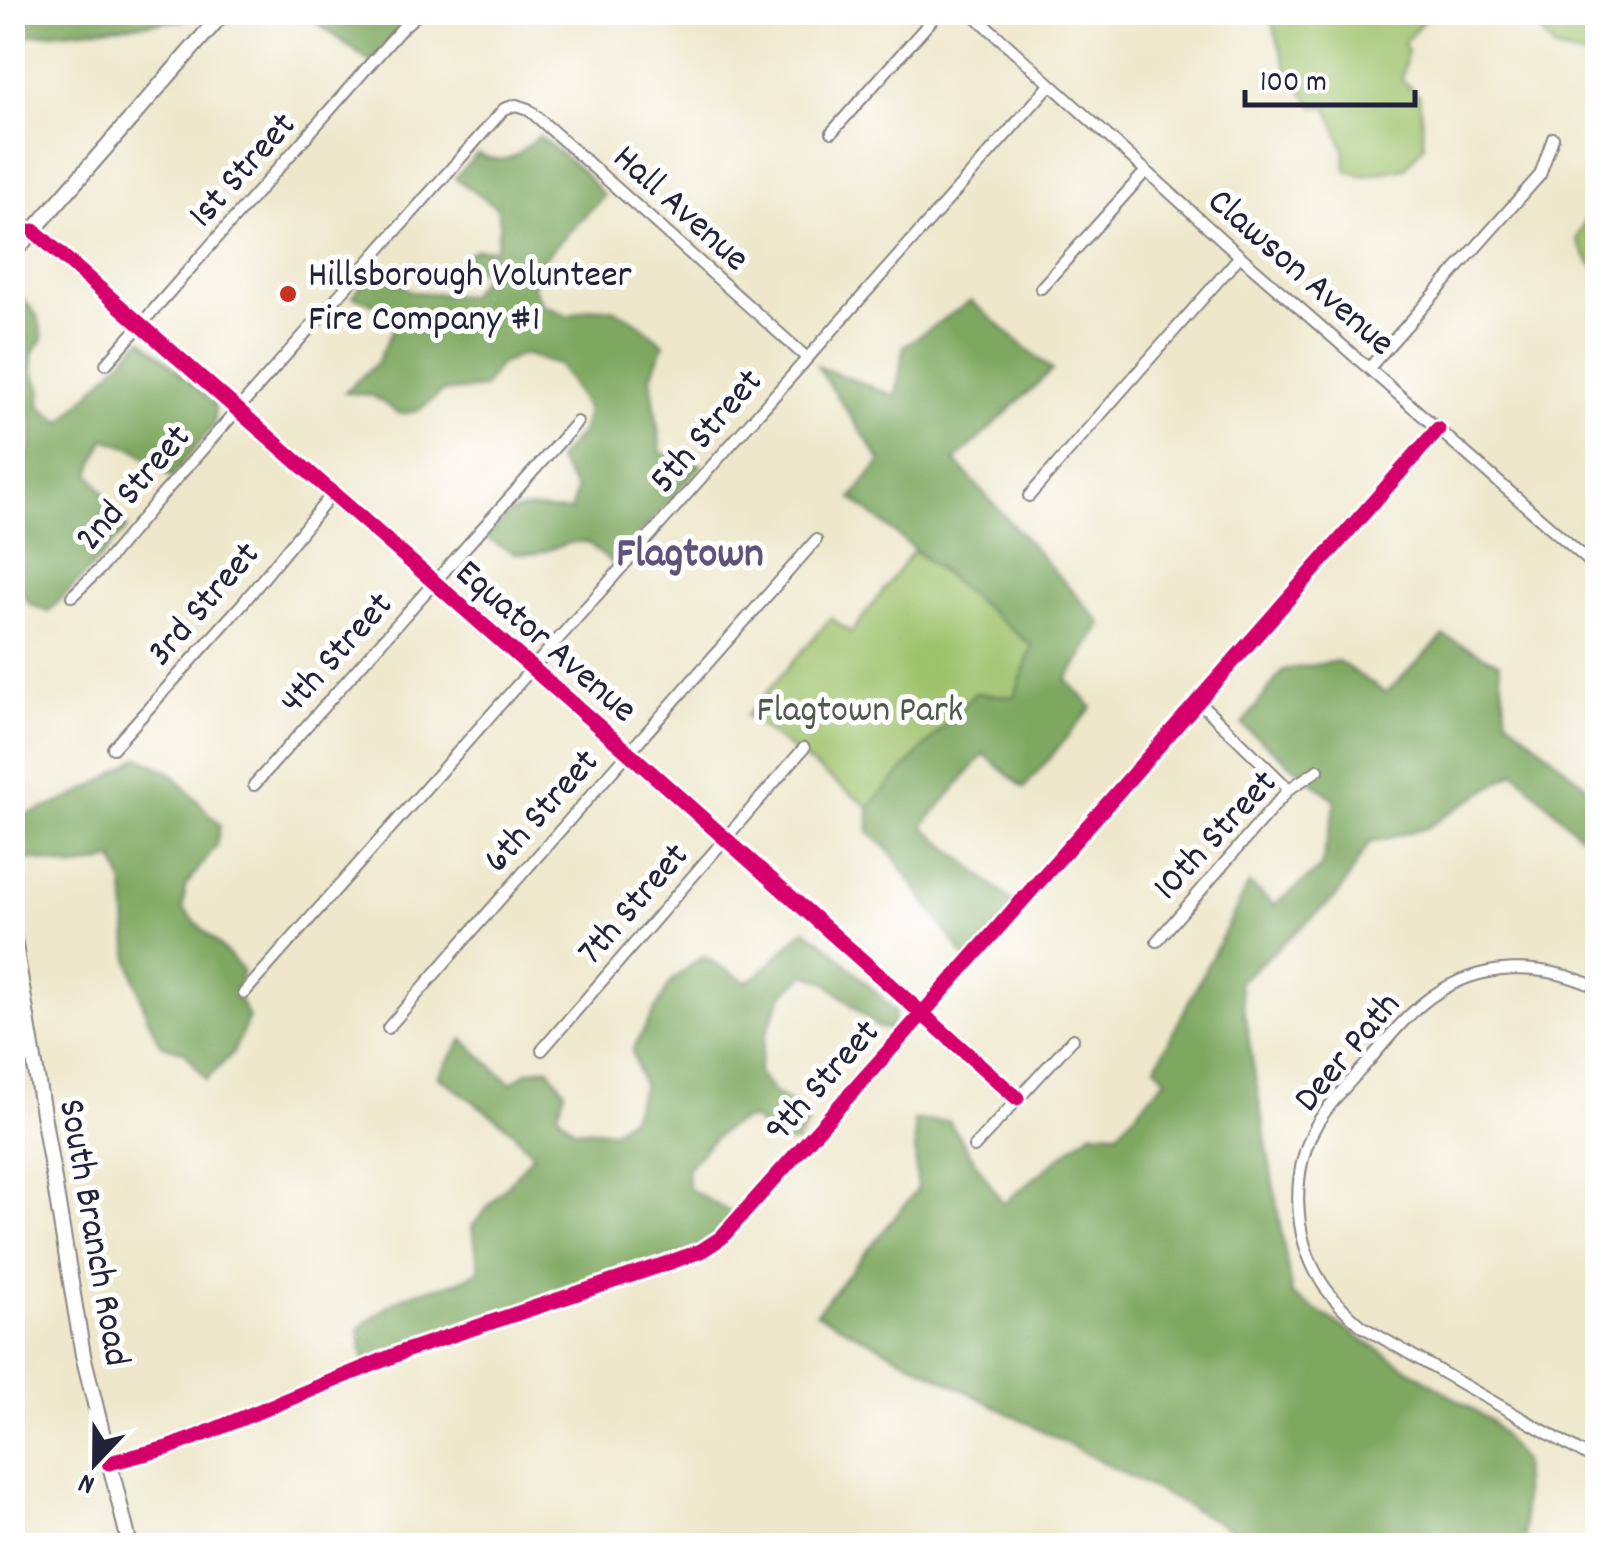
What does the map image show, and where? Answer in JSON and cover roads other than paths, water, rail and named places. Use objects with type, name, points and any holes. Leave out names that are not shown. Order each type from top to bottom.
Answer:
[{"type":"street","points":[[12,255],[224,12]]},
{"type":"street","name":"1st Street","points":[[106,364],[420,12]]},
{"type":"street","points":[[832,132],[939,12]]},
{"type":"street","name":"Clawson Avenue","points":[[971,12],[1240,256],[1598,569]]},
{"type":"street","name":"5th Street","points":[[244,993],[1050,85]]},
{"type":"street","name":"Hall Avenue","points":[[516,105],[541,121],[807,358]]},
{"type":"street","name":"2nd Street","points":[[72,596],[100,570],[504,109],[516,105]]},
{"type":"street","points":[[1369,368],[1540,174],[1553,138]]},
{"type":"street","points":[[1041,288],[1146,171]]},
{"type":"street","name":"Equator Avenue","points":[[34,231],[1017,1098]]},
{"type":"street","points":[[1029,496],[1240,256]]},
{"type":"street","name":"4th Street","points":[[254,785],[578,422]]},
{"type":"street","name":"9th Street","points":[[109,1463],[167,1448],[405,1351],[701,1251],[720,1238],[1438,428]]},
{"type":"street","name":"3rd Street","points":[[113,748],[333,493]]},
{"type":"street","name":"6th Street","points":[[388,1028],[816,540]]},
{"type":"street","points":[[1198,700],[1289,790]]},
{"type":"street","name":"7th Street","points":[[542,1050],[804,748]]},
{"type":"street","name":"10th Street","points":[[1157,940],[1289,790],[1318,770]]},
{"type":"street","name":"South Branch Road","points":[[12,926],[83,1355],[130,1546]]},
{"type":"street","name":"Deer Path","points":[[1598,988],[1552,971],[1513,968],[1466,978],[1429,998],[1408,1016],[1317,1124],[1308,1142],[1300,1177],[1298,1218],[1320,1280],[1364,1327],[1598,1462]]},
{"type":"street","points":[[974,1147],[1073,1039]]},
{"type":"place","name":"Hillsborough Volunteer Fire Company #1","points":[[288,294]]},
{"type":"district","name":"Flagtown","points":[[690,550]]},
{"type":"park label","name":"Flagtown Park","points":[[860,707]]}]
